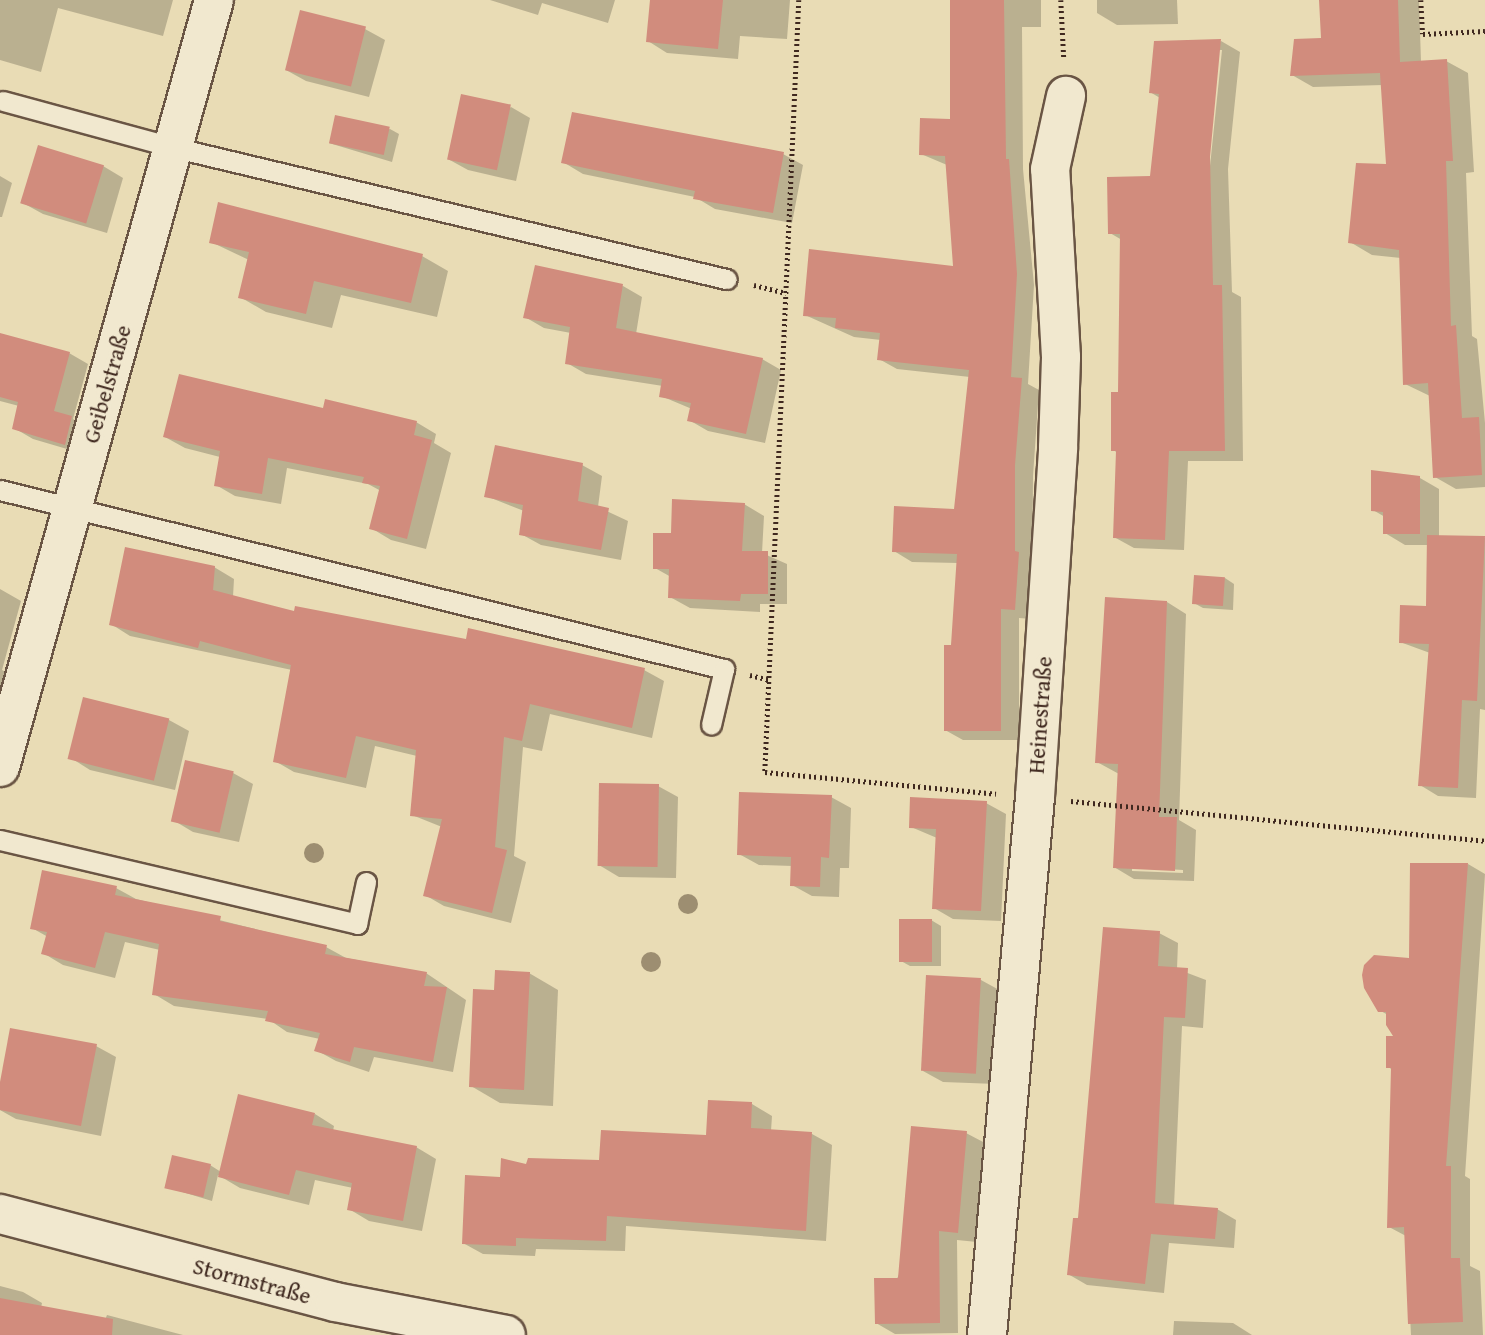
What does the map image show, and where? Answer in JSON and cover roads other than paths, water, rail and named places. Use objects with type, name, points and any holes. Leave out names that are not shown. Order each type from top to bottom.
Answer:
[{"type":"street","name":"Geibelstraße","points":[[0,767],[214,0]]},
{"type":"street","name":"Heinestraße","points":[[987,1335],[1035,797],[1061,358],[1050,169],[1066,96]]},
{"type":"street","name":"Stormstraße","points":[[0,1214],[335,1302],[506,1335]]},
{"type":"lane","points":[[3,101],[172,147],[726,279]]},
{"type":"lane","points":[[0,490],[71,510],[724,669],[711,725]]},
{"type":"lane","points":[[0,840],[357,924],[366,882]]}]
